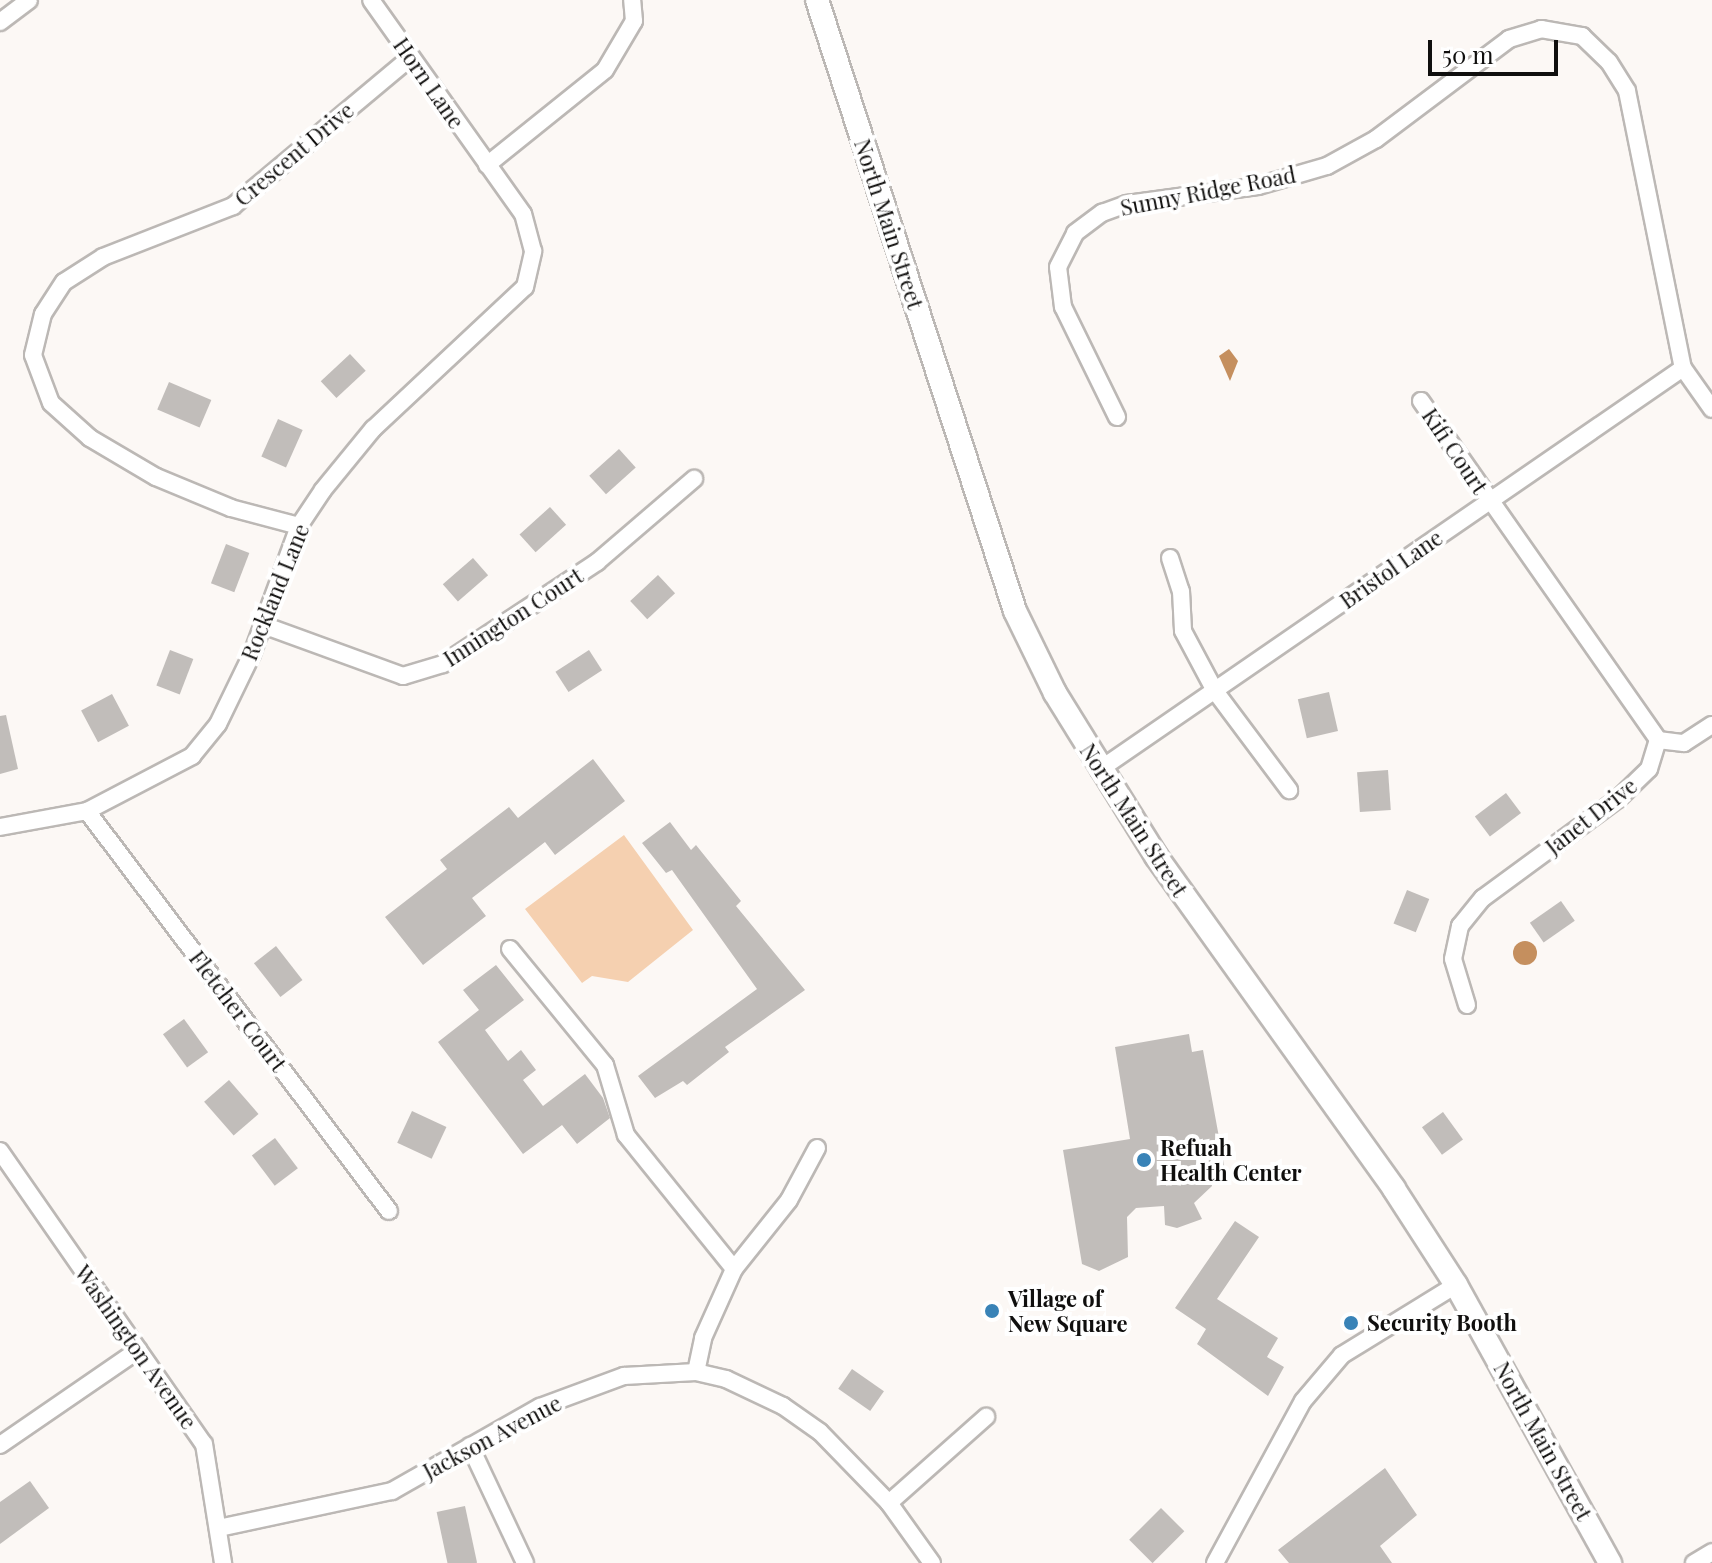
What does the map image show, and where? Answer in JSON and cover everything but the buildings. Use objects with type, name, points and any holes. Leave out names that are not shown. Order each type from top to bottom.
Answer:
[{"type":"main road","name":"North Main Street","points":[[817,0],[1015,611],[1099,770],[1394,1189],[1456,1285],[1610,1563]]},
{"type":"street","points":[[0,22],[29,0]]},
{"type":"street","name":"Horn Lane","points":[[371,0],[487,165]]},
{"type":"street","points":[[487,165],[605,70],[634,21],[632,0]]},
{"type":"street","name":"Sunny Ridge Road","points":[[1117,417],[1063,307],[1058,267],[1075,233],[1102,213],[1127,204],[1258,186],[1327,166],[1376,139],[1509,39],[1541,29],[1582,36],[1609,62],[1627,91],[1683,368],[1712,409]]},
{"type":"street","name":"Crescent Drive","points":[[299,526],[231,508],[169,482],[90,438],[51,403],[33,355],[43,314],[64,282],[103,257],[233,206],[410,58]]},
{"type":"street","name":"Rockland Lane","points":[[0,827],[87,811],[192,756],[218,724],[263,625],[299,526],[373,429],[525,287],[533,251],[523,214],[487,165]]},
{"type":"street","name":"Bristol Lane","points":[[1099,770],[1683,368]]},
{"type":"street","name":"Kifi Court","points":[[1421,401],[1489,501]]},
{"type":"street","name":"Innington Court","points":[[263,625],[354,663],[403,676],[443,664],[597,562],[694,479]]},
{"type":"street","points":[[1489,501],[1658,740],[1684,743],[1712,725]]},
{"type":"street","points":[[1170,558],[1181,591],[1183,631],[1215,691],[1289,790]]},
{"type":"street","name":"Janet Drive","points":[[1467,1005],[1453,959],[1460,926],[1483,898],[1618,799],[1649,769],[1658,740]]},
{"type":"street","name":"Fletcher Court","points":[[87,811],[389,1211]]},
{"type":"street","points":[[510,949],[605,1065],[626,1135],[734,1269]]},
{"type":"street","points":[[696,1372],[703,1338],[734,1269],[789,1200],[817,1148]]},
{"type":"street","name":"Washington Avenue","points":[[0,1151],[204,1444],[223,1563]]},
{"type":"street","points":[[1215,1563],[1313,1389],[1342,1355],[1456,1285]]},
{"type":"street","points":[[0,1445],[138,1350]]},
{"type":"street","name":"Jackson Avenue","points":[[219,1528],[392,1491],[540,1407],[624,1376],[696,1372],[726,1379],[783,1406],[820,1432],[889,1503],[932,1563]]},
{"type":"street","points":[[889,1503],[986,1417]]},
{"type":"street","points":[[470,1446],[525,1563]]},
{"type":"street","points":[[1694,1563],[1712,1552]]},
{"type":"shaded area","points":[[1229,349],[1238,361],[1230,381],[1219,356]]},
{"type":"shaded area","points":[[624,835],[693,930],[628,982],[592,976],[582,983],[525,909]]},
{"type":"shaded area","points":[[1525,941],[1534,944],[1537,953],[1534,962],[1525,965],[1516,962],[1513,953],[1516,944]]},
{"type":"place","name":"Refuah Health Center","points":[[1144,1160]]},
{"type":"place","name":"Village of New Square","points":[[992,1311]]},
{"type":"place","name":"Security Booth","points":[[1351,1323]]}]
